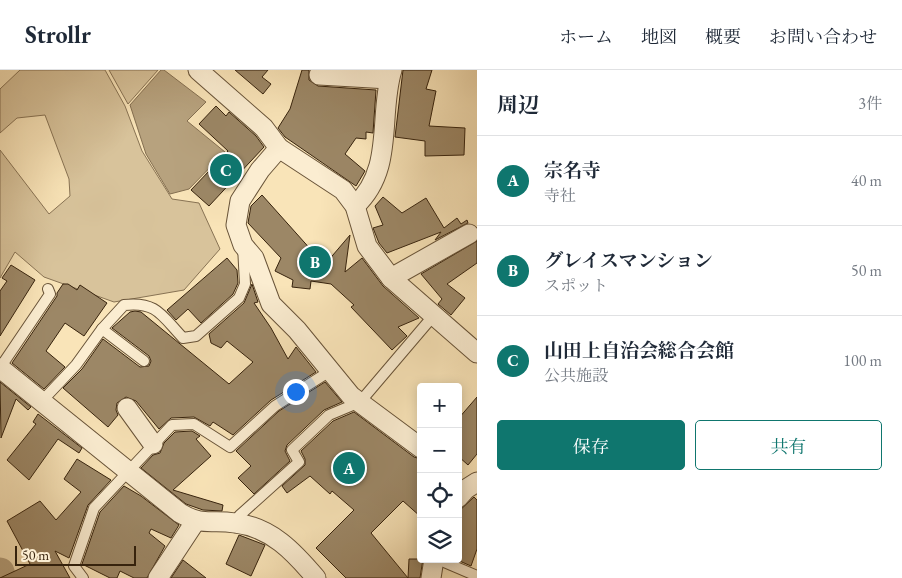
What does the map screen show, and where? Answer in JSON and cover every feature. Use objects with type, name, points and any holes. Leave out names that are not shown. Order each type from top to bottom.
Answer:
[{"type":"street","points":[[198,70],[264,128],[279,148],[343,190],[355,206],[367,246],[392,278],[477,352]]},
{"type":"street","points":[[320,75],[390,74],[382,158],[367,195],[355,206]]},
{"type":"street","points":[[279,148],[260,170],[240,201],[236,224],[243,244],[254,258],[271,304],[297,330],[351,396],[417,445]]},
{"type":"street","points":[[392,278],[469,234]]},
{"type":"street","points":[[0,368],[195,522],[234,522],[255,527],[274,536],[316,578]]},
{"type":"street","points":[[127,408],[153,444]]},
{"type":"street","points":[[158,578],[195,522]]},
{"type":"street","points":[[431,578],[435,563]]},
{"type":"lane","points":[[41,402],[76,365],[102,329],[124,305],[140,303],[156,309],[183,338],[196,336],[239,298],[245,284],[243,244]]},
{"type":"lane","points":[[0,368],[50,294],[48,289]]},
{"type":"lane","points":[[234,522],[299,462],[292,450],[330,415],[360,402],[434,315]]},
{"type":"lane","points":[[102,329],[144,361]]},
{"type":"lane","points":[[83,578],[74,566],[94,508],[128,469],[172,425],[194,424],[230,447],[275,406],[330,372]]},
{"type":"lane","points":[[446,563],[477,576]]},
{"type":"shaded area","points":[[20,70],[105,70],[125,106],[142,151],[172,199],[199,203],[220,249],[184,290],[114,302],[44,277],[15,252],[0,278],[0,150],[49,214],[70,196],[69,179],[45,115],[17,118],[0,133],[0,89]]},
{"type":"shaded area","points":[[109,70],[158,70],[128,104]]},
{"type":"shaded area","points":[[161,70],[164,70],[206,102],[187,121],[225,152],[189,189],[170,194],[146,154],[130,105]]},
{"type":"building","points":[[235,70],[268,70],[262,77],[271,84],[263,94]]},
{"type":"building","points":[[302,70],[309,70],[309,80],[318,86],[376,90],[373,133],[366,132],[366,139],[356,138],[345,154],[365,171],[356,186],[285,137],[278,128],[290,109]]},
{"type":"building","points":[[403,70],[432,70],[426,89],[436,91],[429,126],[465,128],[464,155],[425,156],[425,141],[395,137]]},
{"type":"building","points":[[216,106],[226,116],[229,112],[256,136],[264,147],[209,206],[191,190],[228,151],[199,124]]},
{"type":"building","points":[[262,195],[313,252],[308,259],[321,269],[350,235],[345,272],[362,258],[383,286],[419,318],[398,327],[407,336],[392,350],[351,307],[354,305],[331,284],[311,281],[310,289],[292,287],[293,280],[275,271],[281,258],[248,223],[251,206]]},
{"type":"building","points":[[383,197],[402,213],[426,198],[444,228],[457,218],[461,224],[467,220],[468,223],[435,240],[441,232],[387,253],[379,243],[373,228],[383,225],[375,206]]},
{"type":"building","points":[[477,241],[477,263],[447,284],[465,298],[451,315],[438,304],[442,299],[421,274]]},
{"type":"building","points":[[227,258],[237,270],[238,283],[233,294],[201,323],[188,309],[176,320],[167,310]]},
{"type":"building","points":[[11,265],[35,280],[0,336],[0,291],[7,281],[2,278]]},
{"type":"building","points":[[63,284],[68,284],[77,290],[80,285],[107,303],[84,336],[65,323],[46,351],[65,367],[44,389],[12,363]]},
{"type":"building","points":[[252,284],[258,302],[254,303],[271,328],[288,359],[296,347],[316,372],[271,400],[233,435],[213,422],[210,426],[194,417],[171,418],[159,429],[136,401],[126,397],[117,403],[116,410],[118,415],[108,427],[63,388],[82,369],[103,339],[140,367],[149,366],[151,361],[149,356],[112,328],[130,312],[135,311],[141,312],[229,384],[253,362],[227,341],[221,348],[211,343],[209,334],[244,303]]},
{"type":"building","points":[[0,382],[31,407],[28,410],[16,399],[1,438]]},
{"type":"building","points":[[325,382],[342,402],[324,410],[287,445],[285,451],[290,461],[254,494],[238,478],[251,466],[236,451],[279,411]]},
{"type":"building","points":[[477,397],[477,454],[468,465],[462,460],[462,414]]},
{"type":"building","points":[[354,412],[417,458],[417,513],[403,501],[371,533],[408,578],[346,578],[316,548],[354,510],[332,491],[330,494],[310,476],[287,493],[282,486],[305,465],[305,459],[301,451],[333,421]]},
{"type":"building","points":[[38,414],[82,448],[79,453],[58,439],[29,480],[7,460],[36,424],[33,422]]},
{"type":"building","points":[[192,431],[200,436],[196,439],[211,456],[173,490],[223,505],[222,511],[203,510],[186,504],[141,468],[153,455],[160,453],[164,443],[175,432]]},
{"type":"building","points":[[77,459],[111,480],[88,505],[69,558],[55,551],[70,578],[0,578],[30,564],[7,521],[40,501],[56,520],[81,492],[64,479]]},
{"type":"building","points":[[124,486],[141,496],[179,525],[171,538],[151,529],[149,533],[165,546],[147,578],[134,578],[120,571],[117,578],[110,578],[82,564],[100,512]]},
{"type":"building","points":[[474,497],[477,500],[477,549],[471,566],[462,562],[462,508]]},
{"type":"building","points":[[239,535],[265,545],[251,576],[226,564]]},
{"type":"building","points":[[409,559],[417,559],[417,563],[422,563],[420,578],[408,578]]},
{"type":"building","points":[[183,560],[206,578],[171,578]]},
{"type":"waterway","points":[[0,572],[2,578]]},
{"type":"place","name":"山田上自治会総合会館","points":[[226,170]]},
{"type":"place","name":"グレイスマンション","points":[[315,262]]},
{"type":"place","name":"宗名寺","points":[[349,468]]}]
